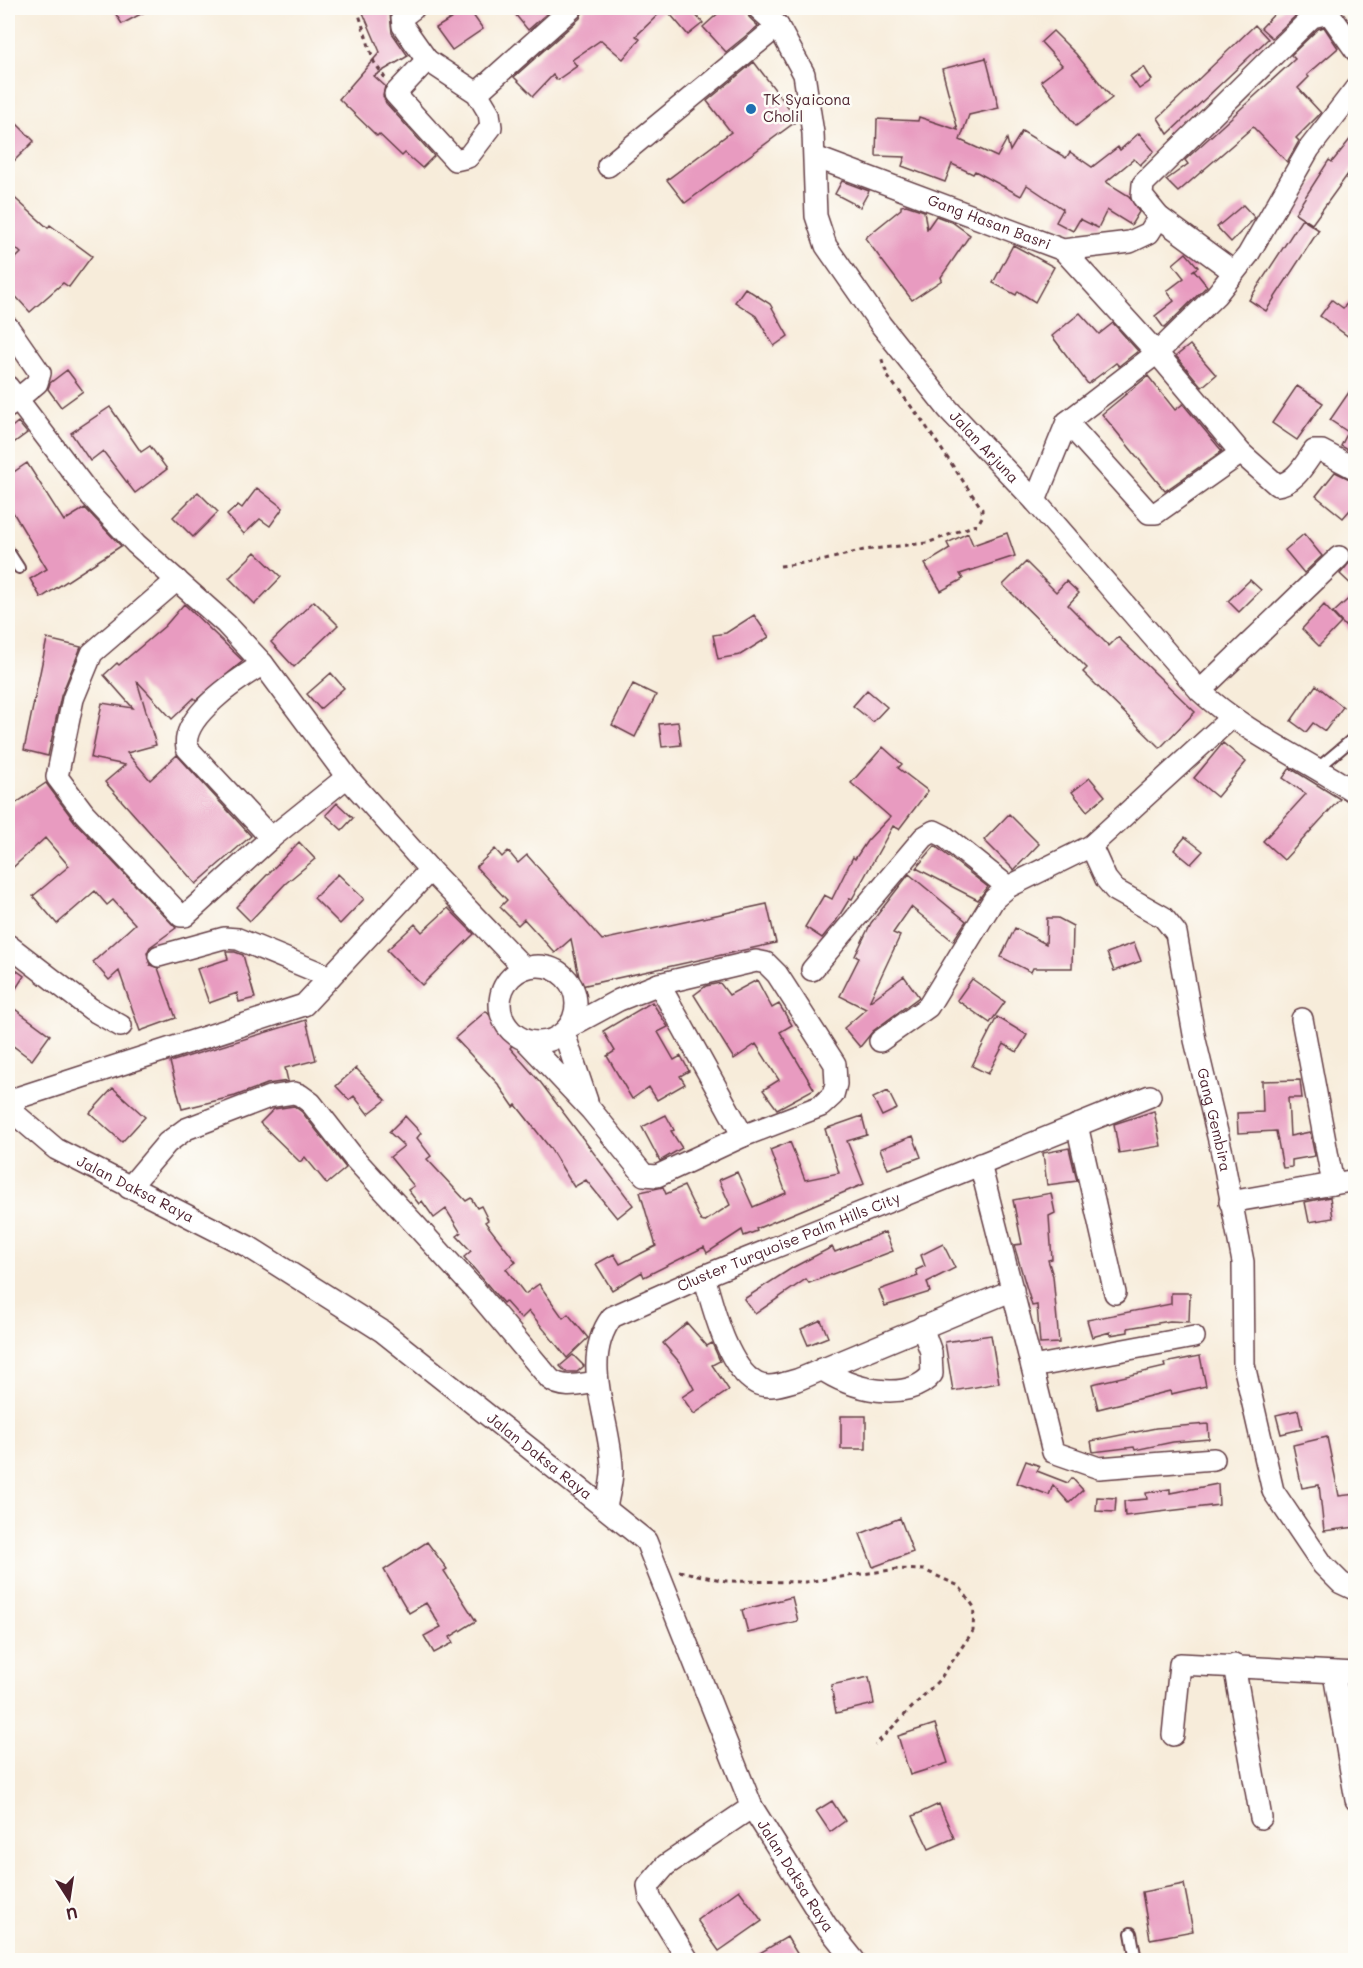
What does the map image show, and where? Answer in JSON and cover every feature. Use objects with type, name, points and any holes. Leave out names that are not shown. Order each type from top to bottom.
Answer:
[{"type":"street","points":[[414,8],[402,17],[403,26],[427,60],[477,93],[489,113],[491,127],[468,157],[462,160],[455,160],[395,94],[427,60]]},
{"type":"street","points":[[477,93],[572,8]]},
{"type":"street","name":"Jalan Arjuna","points":[[758,8],[778,26],[804,74],[810,103],[815,157],[816,216],[826,246],[881,325],[948,409],[1035,501],[1200,691],[1232,717],[1318,768],[1356,794]]},
{"type":"street","points":[[1234,272],[1159,217],[1158,212],[1142,196],[1143,184],[1312,17],[1329,13],[1356,51]]},
{"type":"street","points":[[608,166],[778,26]]},
{"type":"street","points":[[1035,501],[1067,422],[1157,353],[1216,295],[1248,255],[1309,149],[1356,88]]},
{"type":"street","name":"Gang Hasan Basri","points":[[815,157],[1063,250],[1130,242],[1149,233],[1159,217]]},
{"type":"street","points":[[1063,250],[1157,353],[1240,453],[1277,485],[1286,484],[1292,479],[1314,451],[1322,451],[1356,469]]},
{"type":"street","points":[[8,327],[40,373],[38,383],[11,398],[91,496],[136,544],[226,624],[263,663],[347,777],[430,870],[524,968]]},
{"type":"street","points":[[1067,422],[1149,513],[1156,513],[1240,453]]},
{"type":"street","points":[[1200,691],[1339,557]]},
{"type":"street","points":[[177,580],[92,653],[73,699],[57,777],[84,813],[181,916],[187,916],[271,838],[347,777]]},
{"type":"street","points":[[263,663],[228,686],[206,708],[186,736],[185,742],[187,748],[271,838]]},
{"type":"street","points":[[880,1041],[928,1007],[993,899],[1008,887],[1090,846],[1232,717]]},
{"type":"street","points":[[812,970],[924,837],[934,831],[944,836],[1008,887]]},
{"type":"street","name":"Gang Gembira","points":[[1090,846],[1106,879],[1115,890],[1163,917],[1176,933],[1243,1262],[1244,1365],[1273,1491],[1323,1565],[1341,1583],[1356,1590]]},
{"type":"street","points":[[11,1100],[304,1005],[430,870]]},
{"type":"street","points":[[159,956],[224,938],[238,939],[330,977]]},
{"type":"street","points":[[8,945],[91,1009],[121,1026]]},
{"type":"street","points":[[526,1041],[546,1041],[619,1000],[659,984],[756,961],[766,963],[777,974],[835,1064],[836,1084],[833,1095],[821,1106],[742,1136],[650,1177],[644,1175],[591,1110],[526,1041],[507,1027],[499,1005],[506,982],[524,968],[536,966],[559,972],[574,990],[619,1000]]},
{"type":"street","points":[[659,984],[742,1136]]},
{"type":"street","points":[[574,990],[574,1016],[566,1030],[591,1110]]},
{"type":"street","points":[[1302,1019],[1333,1184]]},
{"type":"street","points":[[129,1188],[167,1143],[186,1129],[268,1097],[294,1093],[300,1095],[311,1103],[354,1158],[475,1290],[557,1386],[597,1382]]},
{"type":"street","name":"Cluster Turquoise Palm Hills City","points":[[606,1508],[612,1469],[609,1440],[597,1382],[598,1346],[612,1317],[704,1276],[1150,1096]]},
{"type":"street","name":"Jalan Daksa Raya","points":[[11,1100],[27,1108],[31,1128],[56,1149],[249,1247],[363,1317],[646,1541],[752,1807],[825,1925],[854,1960]]},
{"type":"street","points":[[1077,1125],[1115,1293]]},
{"type":"street","points":[[981,1164],[1053,1452],[1099,1468],[1214,1459]]},
{"type":"street","points":[[1230,1202],[1356,1180]]},
{"type":"street","points":[[704,1276],[715,1315],[732,1354],[756,1384],[769,1387],[797,1380],[1012,1290]]},
{"type":"street","points":[[822,1369],[835,1378],[870,1389],[910,1390],[921,1386],[932,1374],[931,1352],[922,1327]]},
{"type":"street","points":[[1032,1367],[1194,1337]]},
{"type":"street","points":[[1173,1735],[1180,1664],[1234,1665],[1334,1674],[1356,1673]]},
{"type":"street","points":[[1234,1665],[1261,1818]]},
{"type":"street","points":[[1334,1674],[1356,1800]]},
{"type":"street","points":[[688,1960],[650,1898],[648,1886],[666,1865],[752,1807]]},
{"type":"lane","points":[[8,550],[19,568]]},
{"type":"lane","points":[[1318,768],[1356,736]]},
{"type":"lane","points":[[1131,1933],[1136,1960]]},
{"type":"path","points":[[357,8],[374,62],[395,94]]},
{"type":"path","points":[[780,566],[822,561],[864,550],[927,543],[978,525],[982,517],[982,509],[954,465],[888,377],[883,367],[879,343],[881,325]]},
{"type":"path","points":[[657,1568],[726,1581],[805,1582],[898,1569],[924,1570],[959,1586],[974,1607],[973,1631],[940,1678],[875,1745]]},
{"type":"building","points":[[112,8],[152,8],[122,24]]},
{"type":"building","points":[[361,8],[386,8],[390,14],[392,33],[408,56],[374,76],[385,86],[383,96],[386,103],[434,156],[422,168],[405,153],[402,156],[379,134],[377,136],[339,99],[380,52]]},
{"type":"building","points":[[468,8],[483,29],[452,50],[436,28]]},
{"type":"building","points":[[510,8],[553,8],[528,30]]},
{"type":"building","points":[[584,8],[665,8],[636,36],[640,39],[623,59],[601,40],[572,60],[577,66],[557,80],[553,75],[533,96],[514,77],[580,18]]},
{"type":"building","points":[[665,8],[689,8],[703,23],[688,35]]},
{"type":"building","points":[[724,8],[746,8],[749,17],[758,26],[726,52],[703,27]]},
{"type":"building","points":[[1280,8],[1304,8],[1272,38],[1261,28]]},
{"type":"building","points":[[1255,25],[1268,39],[1168,134],[1158,118]]},
{"type":"building","points":[[1324,27],[1338,48],[1307,75],[1309,77],[1298,88],[1321,113],[1296,138],[1299,141],[1287,162],[1253,127],[1178,192],[1166,180],[1188,164],[1185,160],[1295,59],[1291,55],[1318,29]]},
{"type":"building","points":[[1053,31],[1076,54],[1112,98],[1076,126],[1041,81],[1062,65],[1041,42]]},
{"type":"building","points":[[986,58],[999,108],[969,115],[960,140],[997,157],[1007,139],[1010,151],[1022,131],[1066,158],[1070,152],[1092,167],[1118,147],[1120,150],[1139,133],[1154,151],[1140,165],[1134,159],[1106,182],[1129,196],[1139,212],[1131,225],[1107,210],[1098,228],[1080,219],[1073,231],[1056,222],[1063,209],[1027,185],[1021,196],[975,171],[973,174],[952,164],[945,182],[902,166],[905,157],[876,156],[877,119],[918,121],[919,117],[958,130],[942,69]]},
{"type":"building","name":"TK Syaicona Cholil","points":[[754,62],[798,120],[685,203],[667,180],[731,132],[707,101]]},
{"type":"building","points":[[1144,67],[1152,80],[1139,89],[1130,76]]},
{"type":"building","points":[[8,115],[34,141],[8,167]]},
{"type":"building","points":[[1356,132],[1356,163],[1312,224],[1295,213],[1329,160],[1332,162]]},
{"type":"building","points":[[842,181],[869,191],[860,207],[835,194]]},
{"type":"building","points":[[8,192],[48,228],[50,225],[92,256],[69,287],[63,283],[30,312],[8,288],[8,266],[21,253],[8,241]]},
{"type":"building","points":[[906,205],[924,211],[927,229],[936,216],[952,222],[970,235],[941,277],[942,280],[912,300],[865,238],[901,209],[901,206]]},
{"type":"building","points":[[1243,205],[1255,218],[1231,242],[1217,227]]},
{"type":"building","points":[[1302,219],[1319,230],[1266,311],[1249,300]]},
{"type":"building","points":[[1013,245],[1054,267],[1035,302],[1018,291],[1016,295],[993,283]]},
{"type":"building","points":[[1186,253],[1198,267],[1192,271],[1194,270],[1207,286],[1164,328],[1155,316],[1174,301],[1167,291],[1184,278],[1173,264]]},
{"type":"building","points":[[745,288],[770,304],[788,336],[774,346],[756,316],[735,302]]},
{"type":"building","points":[[1356,294],[1356,342],[1320,316],[1332,300],[1343,308]]},
{"type":"building","points":[[1080,313],[1099,334],[1113,323],[1138,351],[1119,366],[1116,363],[1088,384],[1052,336]]},
{"type":"building","points":[[1190,345],[1216,375],[1202,387],[1176,356]]},
{"type":"building","points":[[67,370],[83,391],[61,407],[48,389],[50,383]]},
{"type":"building","points":[[1148,376],[1175,410],[1183,404],[1222,451],[1165,491],[1102,414]]},
{"type":"building","points":[[1356,382],[1356,454],[1341,446],[1348,432],[1330,420]]},
{"type":"building","points":[[1297,386],[1323,403],[1297,440],[1272,423]]},
{"type":"building","points":[[110,407],[141,452],[150,446],[167,469],[135,493],[103,451],[90,461],[71,433]]},
{"type":"building","points":[[18,422],[27,433],[8,447],[8,430]]},
{"type":"building","points":[[27,463],[64,521],[85,508],[121,546],[41,598],[30,579],[47,569],[8,504],[8,476]]},
{"type":"building","points":[[1335,472],[1356,482],[1356,503],[1343,518],[1316,496]]},
{"type":"building","points":[[257,488],[283,508],[270,526],[260,519],[244,534],[227,515],[238,505],[242,508]]},
{"type":"building","points":[[198,492],[218,512],[193,537],[173,517]]},
{"type":"building","points":[[968,533],[973,545],[1007,533],[1015,556],[960,574],[963,579],[941,591],[925,564],[950,549],[947,543]]},
{"type":"building","points":[[1304,534],[1322,556],[1304,573],[1285,550]]},
{"type":"building","points":[[255,552],[281,577],[255,604],[229,578]]},
{"type":"building","points":[[1356,555],[1356,589],[1340,574]]},
{"type":"building","points":[[1026,562],[1056,592],[1066,581],[1079,593],[1068,605],[1109,646],[1118,637],[1195,712],[1160,748],[1083,672],[1087,668],[1003,585]]},
{"type":"building","points":[[1250,580],[1261,590],[1239,612],[1228,601]]},
{"type":"building","points":[[1356,592],[1356,638],[1333,613]]},
{"type":"building","points":[[314,601],[338,625],[294,667],[271,642]]},
{"type":"building","points":[[184,604],[243,661],[196,700],[194,698],[172,719],[137,681],[156,745],[127,753],[150,780],[177,755],[251,836],[196,884],[105,782],[125,765],[91,758],[102,703],[133,708],[104,675],[165,626]]},
{"type":"building","points":[[1324,605],[1341,623],[1319,646],[1302,629]]},
{"type":"building","points":[[754,615],[769,637],[740,655],[718,659],[713,635],[726,633]]},
{"type":"building","points":[[47,639],[81,647],[61,696],[48,756],[24,750]]},
{"type":"building","points":[[331,673],[344,688],[320,709],[307,694]]},
{"type":"building","points":[[633,684],[656,695],[635,737],[612,725]]},
{"type":"building","points":[[1316,685],[1343,707],[1325,731],[1313,723],[1306,732],[1291,721]]},
{"type":"building","points":[[867,690],[887,707],[873,722],[853,706]]},
{"type":"building","points":[[678,722],[681,745],[662,747],[659,724]]},
{"type":"building","points":[[1223,743],[1246,762],[1217,797],[1194,778]]},
{"type":"building","points":[[883,747],[902,764],[898,768],[928,791],[899,829],[893,826],[852,899],[850,898],[822,938],[805,927],[824,895],[832,899],[853,857],[855,859],[867,841],[890,817],[851,783]]},
{"type":"building","points":[[1290,768],[1340,799],[1284,860],[1263,841],[1306,794],[1283,778]]},
{"type":"building","points":[[1090,778],[1105,796],[1087,811],[1072,792]]},
{"type":"building","points":[[46,783],[75,822],[176,928],[150,947],[147,953],[150,965],[158,968],[176,1018],[140,1031],[119,971],[109,980],[93,962],[135,924],[113,900],[107,905],[95,891],[57,924],[33,896],[69,866],[45,838],[8,872],[9,808]]},
{"type":"building","points":[[337,803],[353,818],[342,830],[326,815]]},
{"type":"building","points":[[1009,814],[1039,844],[1014,870],[984,840]]},
{"type":"building","points":[[1185,837],[1203,851],[1191,864],[1174,850]]},
{"type":"building","points":[[299,842],[315,859],[286,883],[250,921],[236,907]]},
{"type":"building","points":[[935,846],[988,887],[978,900],[916,868]]},
{"type":"building","points":[[495,849],[502,857],[508,851],[518,863],[527,855],[602,940],[767,904],[776,943],[581,986],[571,939],[555,953],[524,919],[518,925],[500,907],[507,900],[476,867]]},
{"type":"building","points":[[338,874],[364,899],[340,924],[314,898]]},
{"type":"building","points":[[909,874],[966,921],[953,941],[911,907],[893,933],[900,936],[869,1002],[904,976],[919,997],[873,1031],[860,1047],[844,1028],[866,1009],[840,996],[859,958],[855,956],[871,923]]},
{"type":"building","points":[[448,908],[474,934],[422,985],[387,950],[415,924],[422,932]]},
{"type":"building","points":[[1047,918],[1058,918],[1073,926],[1072,968],[1033,968],[1031,972],[1001,957],[1015,928],[1046,944]]},
{"type":"building","points":[[1134,943],[1141,961],[1114,971],[1107,953]]},
{"type":"building","points":[[226,952],[243,955],[255,998],[239,1002],[237,993],[209,1003],[197,969],[228,959]]},
{"type":"building","points":[[8,964],[24,976],[8,1001]]},
{"type":"building","points":[[972,979],[1005,1002],[990,1023],[957,1000]]},
{"type":"building","points":[[757,980],[772,1008],[779,1004],[792,1025],[780,1032],[814,1089],[777,1109],[763,1090],[779,1080],[756,1044],[734,1059],[694,995],[706,986],[720,983],[729,995]]},
{"type":"building","points":[[652,1002],[668,1027],[658,1032],[674,1060],[681,1056],[689,1071],[680,1076],[685,1084],[657,1100],[649,1087],[632,1099],[607,1056],[615,1051],[603,1031]]},
{"type":"building","points":[[8,1004],[50,1035],[32,1060],[8,1042]]},
{"type":"building","points":[[486,1011],[514,1043],[510,1048],[541,1083],[633,1205],[617,1218],[586,1180],[574,1187],[550,1148],[516,1105],[514,1107],[498,1084],[455,1038]]},
{"type":"building","points":[[997,1017],[1027,1035],[1017,1052],[1004,1044],[988,1074],[972,1066]]},
{"type":"building","points":[[306,1020],[316,1060],[285,1068],[288,1081],[267,1084],[235,1096],[182,1109],[170,1062]]},
{"type":"building","points":[[356,1068],[386,1100],[368,1114],[354,1096],[349,1100],[336,1086]]},
{"type":"building","points":[[1300,1080],[1302,1098],[1288,1098],[1290,1136],[1310,1132],[1315,1156],[1292,1160],[1292,1167],[1283,1168],[1276,1131],[1238,1133],[1237,1113],[1263,1112],[1262,1081]]},
{"type":"building","points":[[113,1088],[145,1117],[122,1142],[90,1113]]},
{"type":"building","points":[[888,1091],[897,1109],[882,1116],[873,1098]]},
{"type":"building","points":[[294,1106],[302,1112],[346,1168],[327,1184],[305,1157],[300,1162],[260,1123],[274,1109]]},
{"type":"building","points":[[1154,1111],[1161,1146],[1119,1153],[1114,1124]]},
{"type":"building","points":[[666,1115],[674,1130],[671,1131],[682,1148],[660,1161],[642,1127]]},
{"type":"building","points":[[405,1116],[421,1133],[417,1138],[431,1156],[427,1159],[466,1201],[471,1198],[477,1208],[481,1206],[488,1220],[485,1222],[516,1262],[506,1269],[525,1294],[539,1284],[563,1318],[568,1314],[588,1338],[567,1358],[529,1311],[521,1319],[505,1301],[503,1303],[464,1257],[471,1251],[457,1236],[461,1233],[446,1209],[434,1218],[422,1201],[419,1204],[408,1190],[414,1186],[390,1157],[404,1146],[389,1132]]},
{"type":"building","points":[[862,1116],[867,1135],[847,1141],[864,1184],[744,1236],[742,1230],[707,1253],[704,1247],[644,1277],[642,1272],[612,1290],[596,1264],[614,1254],[620,1264],[656,1246],[640,1192],[663,1187],[666,1194],[684,1186],[701,1221],[704,1222],[730,1205],[719,1180],[737,1172],[753,1207],[786,1193],[770,1150],[790,1142],[805,1180],[839,1173],[825,1129]]},
{"type":"building","points":[[913,1136],[921,1157],[888,1169],[880,1149]]},
{"type":"building","points":[[1069,1148],[1077,1181],[1047,1185],[1043,1153]]},
{"type":"building","points":[[1051,1193],[1055,1213],[1049,1216],[1052,1259],[1048,1260],[1053,1276],[1059,1343],[1040,1344],[1037,1305],[1032,1306],[1014,1245],[1022,1244],[1013,1200]]},
{"type":"building","points":[[1330,1197],[1333,1218],[1309,1222],[1305,1202]]},
{"type":"building","points":[[885,1232],[893,1251],[809,1283],[806,1279],[755,1314],[744,1299],[792,1268],[832,1247],[835,1252]]},
{"type":"building","points":[[943,1244],[955,1268],[927,1282],[930,1292],[885,1306],[879,1290],[918,1276],[916,1270],[925,1266],[921,1255]]},
{"type":"building","points":[[1171,1293],[1190,1293],[1189,1322],[1170,1321],[1128,1328],[1128,1332],[1110,1335],[1110,1332],[1092,1337],[1087,1320],[1171,1304]]},
{"type":"building","points":[[821,1320],[828,1337],[808,1345],[801,1329]]},
{"type":"building","points":[[687,1323],[707,1346],[712,1343],[720,1361],[712,1365],[729,1390],[694,1414],[682,1397],[694,1389],[681,1364],[663,1343]]},
{"type":"building","points":[[991,1335],[999,1383],[953,1391],[945,1342]]},
{"type":"building","points":[[573,1355],[584,1366],[577,1372],[566,1372],[560,1366]]},
{"type":"building","points":[[1200,1356],[1206,1386],[1171,1394],[1170,1391],[1098,1409],[1092,1384],[1165,1367],[1164,1363]]},
{"type":"building","points":[[1298,1410],[1302,1429],[1281,1434],[1276,1415]]},
{"type":"building","points":[[841,1416],[866,1416],[866,1449],[841,1449]]},
{"type":"building","points":[[1208,1424],[1209,1439],[1173,1442],[1135,1450],[1134,1447],[1093,1452],[1091,1441],[1156,1428]]},
{"type":"building","points":[[1327,1437],[1339,1496],[1356,1494],[1356,1527],[1324,1531],[1319,1485],[1302,1488],[1293,1445]]},
{"type":"building","points":[[1026,1461],[1040,1466],[1037,1471],[1068,1483],[1072,1478],[1083,1490],[1069,1503],[1053,1485],[1049,1495],[1017,1483]]},
{"type":"building","points":[[1218,1484],[1219,1505],[1125,1516],[1124,1501],[1147,1499],[1146,1493],[1170,1489],[1170,1493]]},
{"type":"building","points":[[1097,1497],[1116,1498],[1115,1512],[1096,1511]]},
{"type":"building","points":[[900,1518],[913,1552],[873,1567],[860,1534]]},
{"type":"building","points":[[427,1542],[447,1569],[444,1571],[476,1621],[450,1637],[453,1643],[434,1653],[424,1636],[441,1627],[426,1603],[409,1613],[384,1570]]},
{"type":"building","points":[[792,1597],[798,1621],[748,1633],[742,1610]]},
{"type":"building","points":[[869,1677],[874,1704],[836,1713],[831,1685]]},
{"type":"building","points":[[935,1724],[948,1763],[910,1775],[898,1736]]},
{"type":"building","points":[[832,1801],[845,1821],[830,1832],[816,1811]]},
{"type":"building","points":[[939,1804],[954,1838],[929,1849],[913,1816]]},
{"type":"building","points":[[1184,1884],[1193,1931],[1150,1939],[1142,1892]]},
{"type":"building","points":[[739,1890],[762,1921],[719,1951],[697,1920]]},
{"type":"building","points":[[787,1937],[801,1960],[748,1960]]},
{"type":"place","name":"TK Syaicona Cholil","points":[[751,109]]}]
